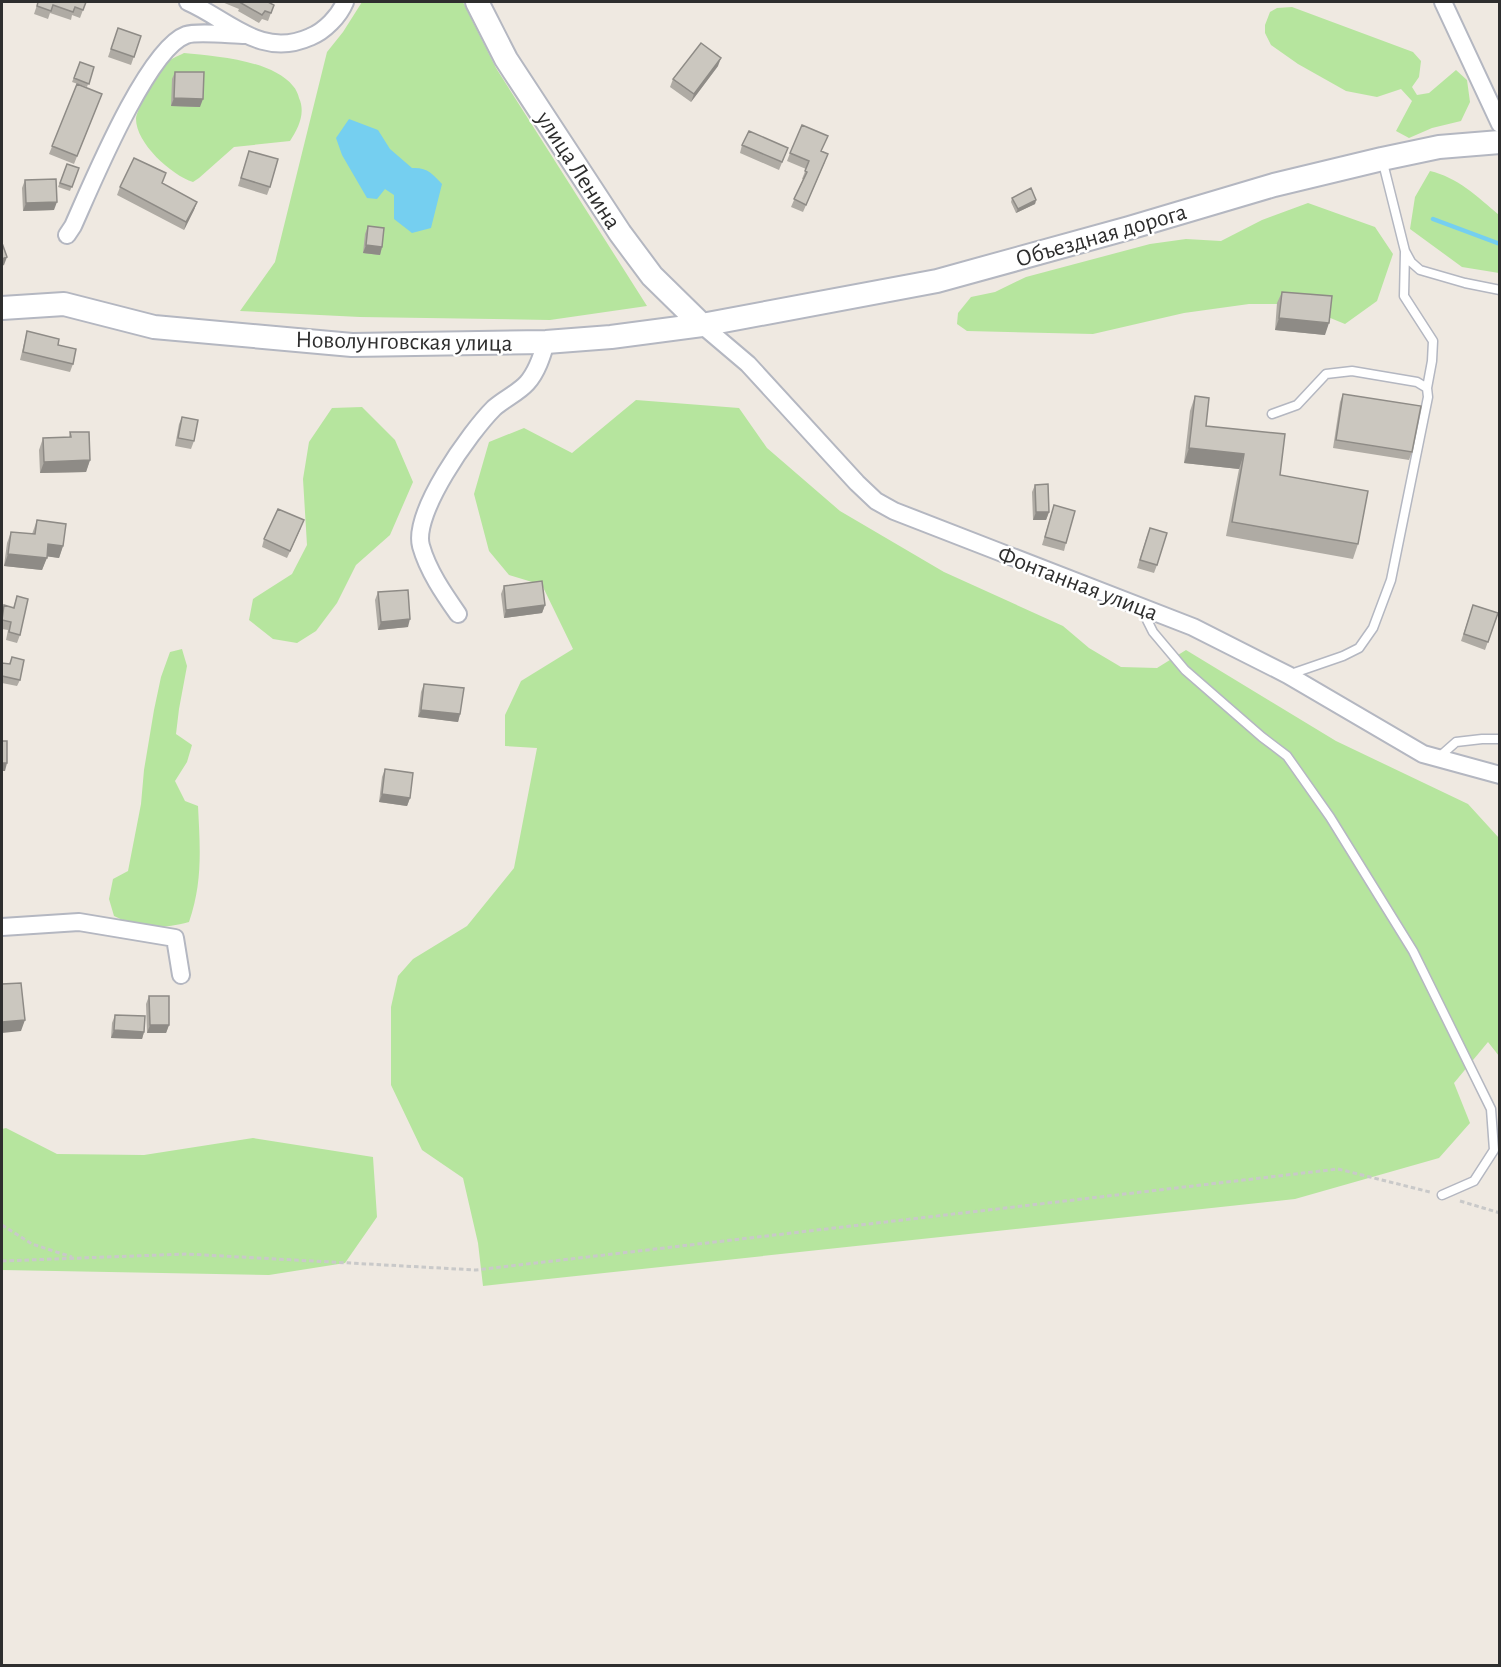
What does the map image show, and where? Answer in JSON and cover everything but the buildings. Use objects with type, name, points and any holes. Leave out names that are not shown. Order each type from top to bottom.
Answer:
[{"type":"street","points":[[188,2],[245,35],[276,45],[302,41],[317,34],[343,8],[345,2]]},
{"type":"street","name":"улица Ленина","points":[[477,2],[506,59],[620,233],[652,276],[702,325]]},
{"type":"street","points":[[1443,2],[1500,124]]},
{"type":"street","points":[[67,235],[139,87],[164,51],[186,35],[204,10]]},
{"type":"street","points":[[186,35],[245,35]]},
{"type":"street","name":"Объездная дорога","points":[[702,325],[937,281],[1274,186],[1382,159],[1439,147],[1500,142]]},
{"type":"street","name":"Новолунговская улица","points":[[2,308],[64,304],[154,327],[352,345],[546,342],[611,337],[702,325]]},
{"type":"street","name":"Фонтанная улица","points":[[702,325],[748,364],[876,501],[894,511],[1193,627],[1288,675],[1423,754],[1500,775]]},
{"type":"street","points":[[458,615],[427,563],[420,544],[420,527],[425,511],[440,482],[470,438],[494,409],[527,383],[541,359],[546,342]]},
{"type":"street","points":[[2,927],[79,922],[175,938],[181,975]]},
{"type":"lane","points":[[1382,159],[1405,251],[1411,262],[1420,270],[1500,291]]},
{"type":"lane","points":[[1288,675],[1359,648],[1373,628],[1390,580],[1428,397],[1433,340],[1404,296],[1405,251]]},
{"type":"lane","points":[[1272,414],[1297,405],[1326,374],[1352,371],[1417,382],[1427,388]]},
{"type":"lane","points":[[1141,608],[1153,632],[1185,670],[1287,756],[1330,817],[1413,951],[1491,1109],[1494,1150],[1474,1181],[1442,1195]]},
{"type":"lane","points":[[1439,757],[1456,742],[1500,739]]},
{"type":"path","points":[[2,1261],[186,1254],[477,1270],[1338,1169],[1442,1195],[1500,1213]]},
{"type":"path","points":[[2,1225],[32,1244],[77,1258]]},
{"type":"green space","points":[[362,2],[463,2],[496,68],[647,306],[550,320],[360,317],[240,311],[275,262],[327,52]]},
{"type":"green space","points":[[1292,7],[1413,52],[1421,61],[1419,77],[1412,87],[1417,95],[1429,93],[1456,70],[1467,80],[1470,102],[1461,121],[1432,128],[1409,138],[1396,131],[1412,101],[1401,89],[1377,97],[1346,91],[1298,64],[1271,45],[1265,33],[1265,25],[1270,12],[1277,8]]},
{"type":"green space","points":[[184,53],[242,61],[271,70],[284,77],[296,90],[302,109],[298,126],[290,141],[234,147],[193,182],[165,165],[148,148],[136,119],[143,100],[161,69],[168,61]]},
{"type":"green space","points":[[1430,171],[1458,183],[1499,215],[1499,273],[1462,267],[1410,229],[1415,197]]},
{"type":"green space","points":[[1308,203],[1375,227],[1393,254],[1377,301],[1345,324],[1296,304],[1249,304],[1184,313],[1093,334],[967,331],[957,324],[958,313],[971,297],[995,292],[1026,277],[1150,244],[1186,239],[1221,241],[1262,220]]},
{"type":"green space","points":[[636,400],[739,408],[767,448],[840,511],[944,572],[1063,626],[1089,648],[1121,667],[1157,668],[1186,650],[1336,741],[1468,804],[1499,838],[1499,1056],[1488,1042],[1454,1083],[1470,1123],[1439,1158],[1295,1199],[483,1286],[478,1243],[463,1178],[422,1150],[391,1085],[391,1007],[398,976],[413,959],[467,926],[514,868],[537,748],[505,746],[505,715],[521,681],[573,649],[542,585],[509,575],[489,551],[474,494],[489,442],[524,428],[572,453]]},
{"type":"green space","points":[[362,407],[395,440],[413,482],[390,535],[356,565],[337,603],[316,631],[297,643],[273,639],[249,620],[253,599],[292,574],[307,545],[303,479],[309,442],[332,408]]},
{"type":"green space","points":[[182,649],[187,666],[176,734],[192,745],[187,762],[175,781],[185,801],[198,806],[200,850],[197,893],[189,922],[159,927],[142,926],[114,916],[109,899],[113,879],[128,871],[161,677],[170,652]]},
{"type":"green space","points":[[6,1128],[57,1154],[144,1155],[253,1138],[373,1157],[377,1217],[345,1263],[269,1275],[2,1270],[2,1129]]},
{"type":"water","points":[[349,119],[378,130],[390,149],[412,168],[426,170],[442,184],[431,228],[412,233],[394,219],[394,195],[385,189],[377,199],[367,198],[342,155],[336,138]]},
{"type":"waterway","points":[[1433,219],[1500,244]]}]
